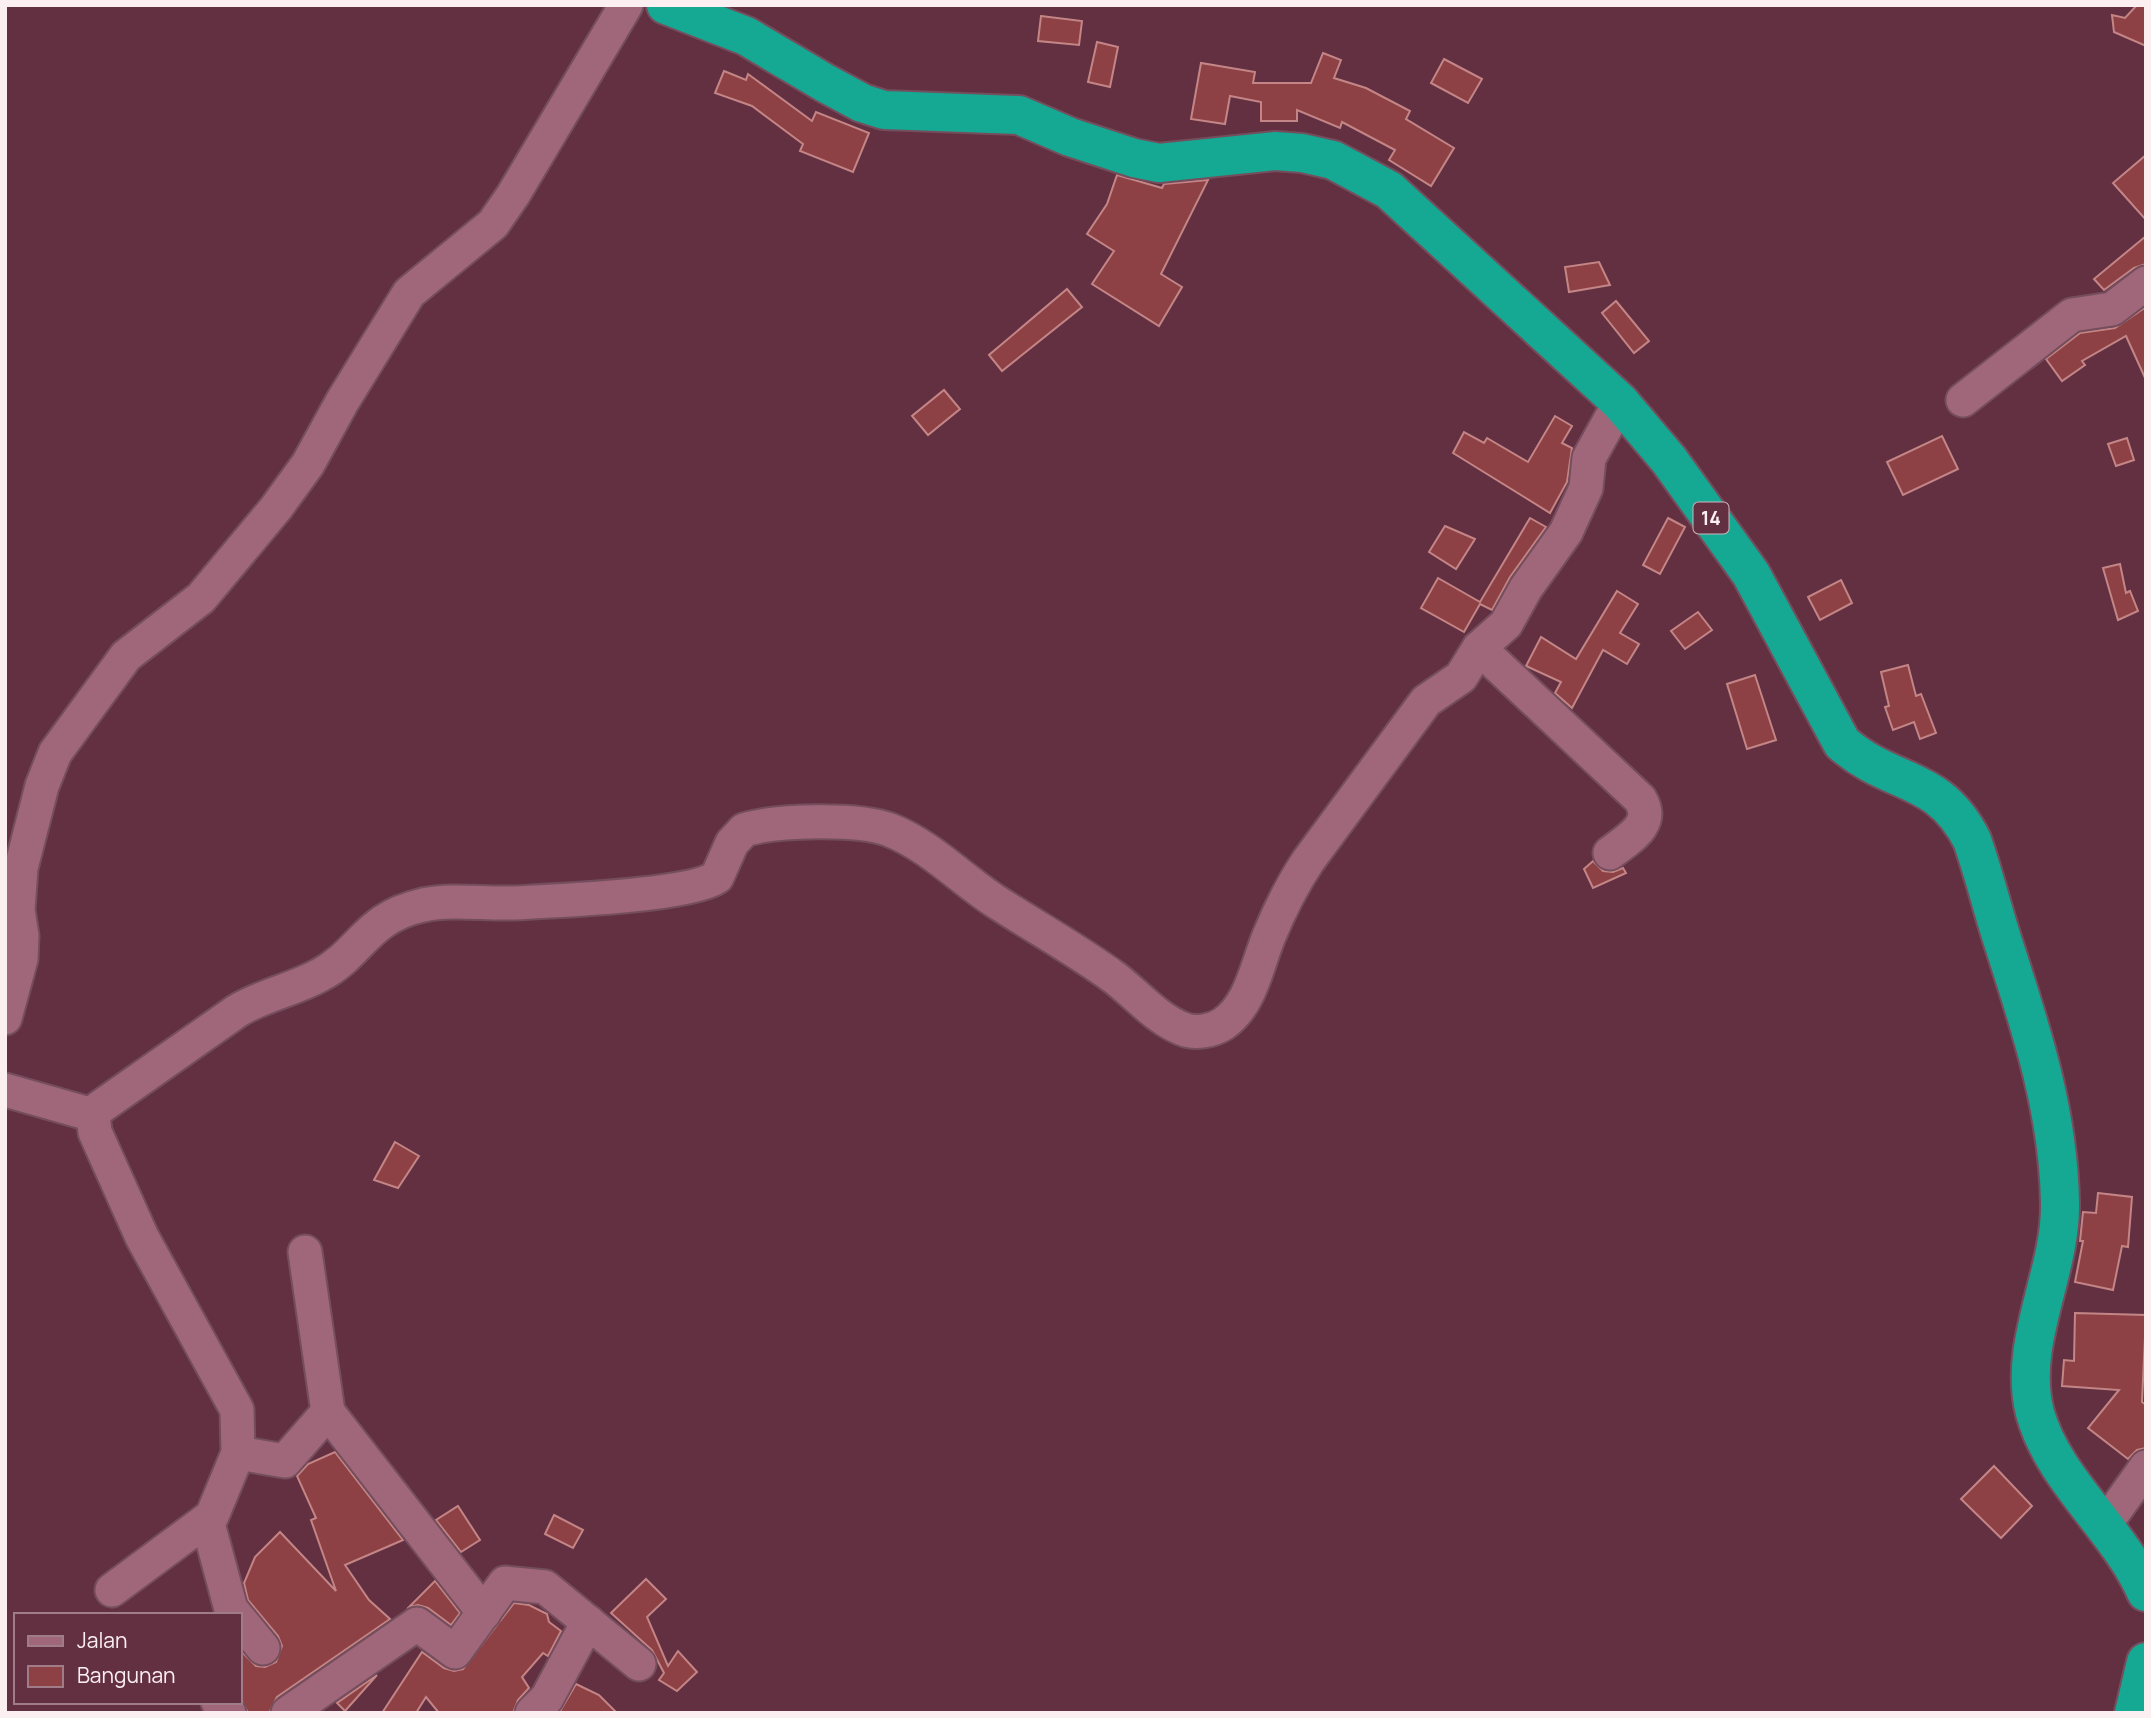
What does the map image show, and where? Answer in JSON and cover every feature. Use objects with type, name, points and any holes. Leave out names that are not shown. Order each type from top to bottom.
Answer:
[{"type":"highway","name":"14","points":[[666,5],[747,36],[862,103],[884,110],[1019,115],[1070,137],[1134,158],[1159,163],[1275,151],[1334,160],[1389,190],[1412,209],[1490,286],[1620,402],[1669,460],[1751,574],[1842,743],[1868,762],[1933,792],[1960,818],[1972,840],[2029,1021],[2053,1112],[2057,1143],[2059,1224],[2042,1304],[2032,1371],[2035,1412],[2051,1451],[2123,1551],[2146,1592]]},
{"type":"highway","points":[[2134,1713],[2146,1661]]},
{"type":"street","points":[[5,1018],[20,959],[22,936],[18,910],[21,868],[42,786],[55,753],[126,656],[201,598],[275,508],[308,464],[342,402],[409,293],[492,224],[513,195],[626,5]]},
{"type":"street","points":[[1963,400],[2059,324],[2080,312],[2112,309],[2146,283]]},
{"type":"street","points":[[93,1115],[237,1011],[257,999],[320,975],[335,965],[367,932],[400,912],[444,901],[512,903],[686,888],[718,877],[739,834],[767,826],[861,823],[893,831],[924,848],[993,899],[1116,979],[1163,1018],[1184,1030],[1201,1032],[1216,1028],[1230,1018],[1247,992],[1290,888],[1308,861],[1426,701],[1461,677],[1479,648],[1506,624],[1526,588],[1566,531],[1586,488],[1589,458],[1620,402]]},
{"type":"street","points":[[1479,648],[1645,806],[1646,815],[1641,828],[1609,853]]},
{"type":"street","points":[[5,1090],[93,1115]]},
{"type":"street","points":[[93,1115],[95,1132],[142,1237],[237,1410],[238,1453],[212,1516],[112,1590]]},
{"type":"street","points":[[305,1252],[328,1412],[484,1613]]},
{"type":"street","points":[[238,1453],[285,1461],[328,1412]]},
{"type":"street","points":[[2104,1526],[2146,1467]]},
{"type":"street","points":[[206,1520],[234,1613]]},
{"type":"street","points":[[288,1713],[329,1702],[417,1624],[455,1652],[505,1583],[545,1587],[639,1664]]},
{"type":"street","points":[[242,1622],[263,1648]]},
{"type":"street","points":[[532,1713],[547,1698],[588,1622]]},
{"type":"building","points":[[2137,5],[2146,5],[2146,46],[2114,32],[2112,15],[2125,18]]},
{"type":"building","points":[[1041,16],[1082,21],[1079,45],[1038,41]]},
{"type":"building","points":[[1097,42],[1118,47],[1110,87],[1088,82]]},
{"type":"building","points":[[1323,53],[1341,60],[1334,78],[1366,88],[1410,111],[1406,119],[1454,148],[1431,186],[1389,160],[1395,150],[1342,122],[1340,128],[1297,110],[1297,121],[1261,121],[1261,102],[1230,96],[1225,124],[1191,119],[1201,63],[1255,72],[1253,83],[1311,83]]},
{"type":"building","points":[[1444,59],[1482,79],[1468,103],[1431,83]]},
{"type":"building","points":[[724,71],[746,80],[748,74],[812,121],[816,112],[869,133],[853,172],[800,151],[803,144],[752,106],[715,93]]},
{"type":"building","points":[[2146,155],[2146,220],[2113,183]]},
{"type":"building","points":[[1117,175],[1162,188],[1164,184],[1208,180],[1161,274],[1182,287],[1159,326],[1092,284],[1114,251],[1087,234],[1107,204]]},
{"type":"building","points":[[2146,236],[2146,264],[2134,268],[2104,290],[2094,279]]},
{"type":"building","points":[[1599,262],[1610,285],[1569,292],[1565,267]]},
{"type":"building","points":[[1067,289],[1082,307],[1002,371],[989,355]]},
{"type":"building","points":[[1616,301],[1649,341],[1634,353],[1602,313]]},
{"type":"building","points":[[2146,307],[2146,380],[2126,336],[2082,361],[2085,365],[2062,381],[2046,359],[2080,333],[2115,328]]},
{"type":"building","points":[[944,390],[960,409],[928,435],[912,416]]},
{"type":"building","points":[[1555,416],[1572,426],[1562,443],[1572,448],[1567,482],[1550,513],[1453,453],[1464,432],[1484,443],[1487,438],[1528,462]]},
{"type":"building","points":[[1942,436],[1958,469],[1903,495],[1887,462]]},
{"type":"building","points":[[2127,438],[2134,460],[2116,466],[2108,444]]},
{"type":"building","points":[[1530,518],[1546,527],[1510,577],[1492,610],[1480,604],[1464,632],[1421,608],[1438,578],[1480,602]]},
{"type":"building","points":[[1668,518],[1685,527],[1660,574],[1643,565]]},
{"type":"building","points":[[1445,526],[1475,539],[1456,569],[1429,552]]},
{"type":"building","points":[[2120,564],[2126,593],[2130,591],[2138,611],[2118,620],[2103,568]]},
{"type":"building","points":[[1841,580],[1852,603],[1820,620],[1808,597]]},
{"type":"building","points":[[1617,591],[1638,604],[1620,633],[1639,644],[1627,664],[1603,650],[1572,708],[1555,693],[1561,682],[1526,666],[1541,637],[1576,659]]},
{"type":"building","points":[[1698,612],[1712,630],[1685,649],[1671,631]]},
{"type":"building","points":[[1908,665],[1916,696],[1921,694],[1936,733],[1920,739],[1914,722],[1893,730],[1885,707],[1889,706],[1881,672]]},
{"type":"building","points":[[1755,675],[1776,740],[1747,749],[1727,684]]},
{"type":"building","points":[[1593,861],[1603,871],[1613,872],[1623,868],[1626,873],[1593,888],[1584,869]]},
{"type":"building","points":[[395,1142],[419,1156],[398,1188],[374,1180]]},
{"type":"building","points":[[2098,1193],[2132,1197],[2128,1247],[2122,1246],[2113,1290],[2075,1282],[2083,1241],[2080,1241],[2083,1212],[2096,1213]]},
{"type":"building","points":[[2075,1313],[2146,1315],[2142,1402],[2146,1405],[2146,1448],[2137,1450],[2128,1459],[2088,1428],[2119,1390],[2062,1386],[2064,1360],[2074,1361]]},
{"type":"building","points":[[335,1452],[403,1540],[345,1565],[369,1600],[390,1619],[277,1697],[269,1713],[248,1713],[242,1701],[242,1652],[256,1666],[265,1667],[276,1662],[282,1646],[278,1636],[248,1600],[244,1583],[255,1557],[280,1532],[336,1591],[311,1520],[316,1518],[297,1476],[308,1464]]},
{"type":"building","points":[[1994,1466],[2032,1506],[2001,1538],[1961,1499]]},
{"type":"building","points":[[458,1506],[480,1540],[461,1552],[436,1520]]},
{"type":"building","points":[[554,1515],[583,1530],[573,1548],[545,1534]]},
{"type":"building","points":[[646,1579],[666,1599],[647,1617],[668,1666],[678,1651],[697,1672],[677,1691],[659,1680],[664,1673],[652,1650],[611,1613]]},
{"type":"building","points":[[435,1581],[460,1613],[451,1625],[428,1608],[418,1605],[409,1607]]},
{"type":"building","points":[[514,1603],[529,1605],[547,1614],[549,1622],[561,1631],[548,1656],[543,1653],[522,1677],[529,1688],[518,1700],[513,1713],[439,1713],[426,1697],[416,1713],[382,1713],[422,1652],[444,1668],[454,1671],[463,1669]]},
{"type":"building","points":[[377,1675],[345,1711],[337,1703]]},
{"type":"building","points":[[576,1684],[599,1695],[617,1713],[559,1713]]}]
